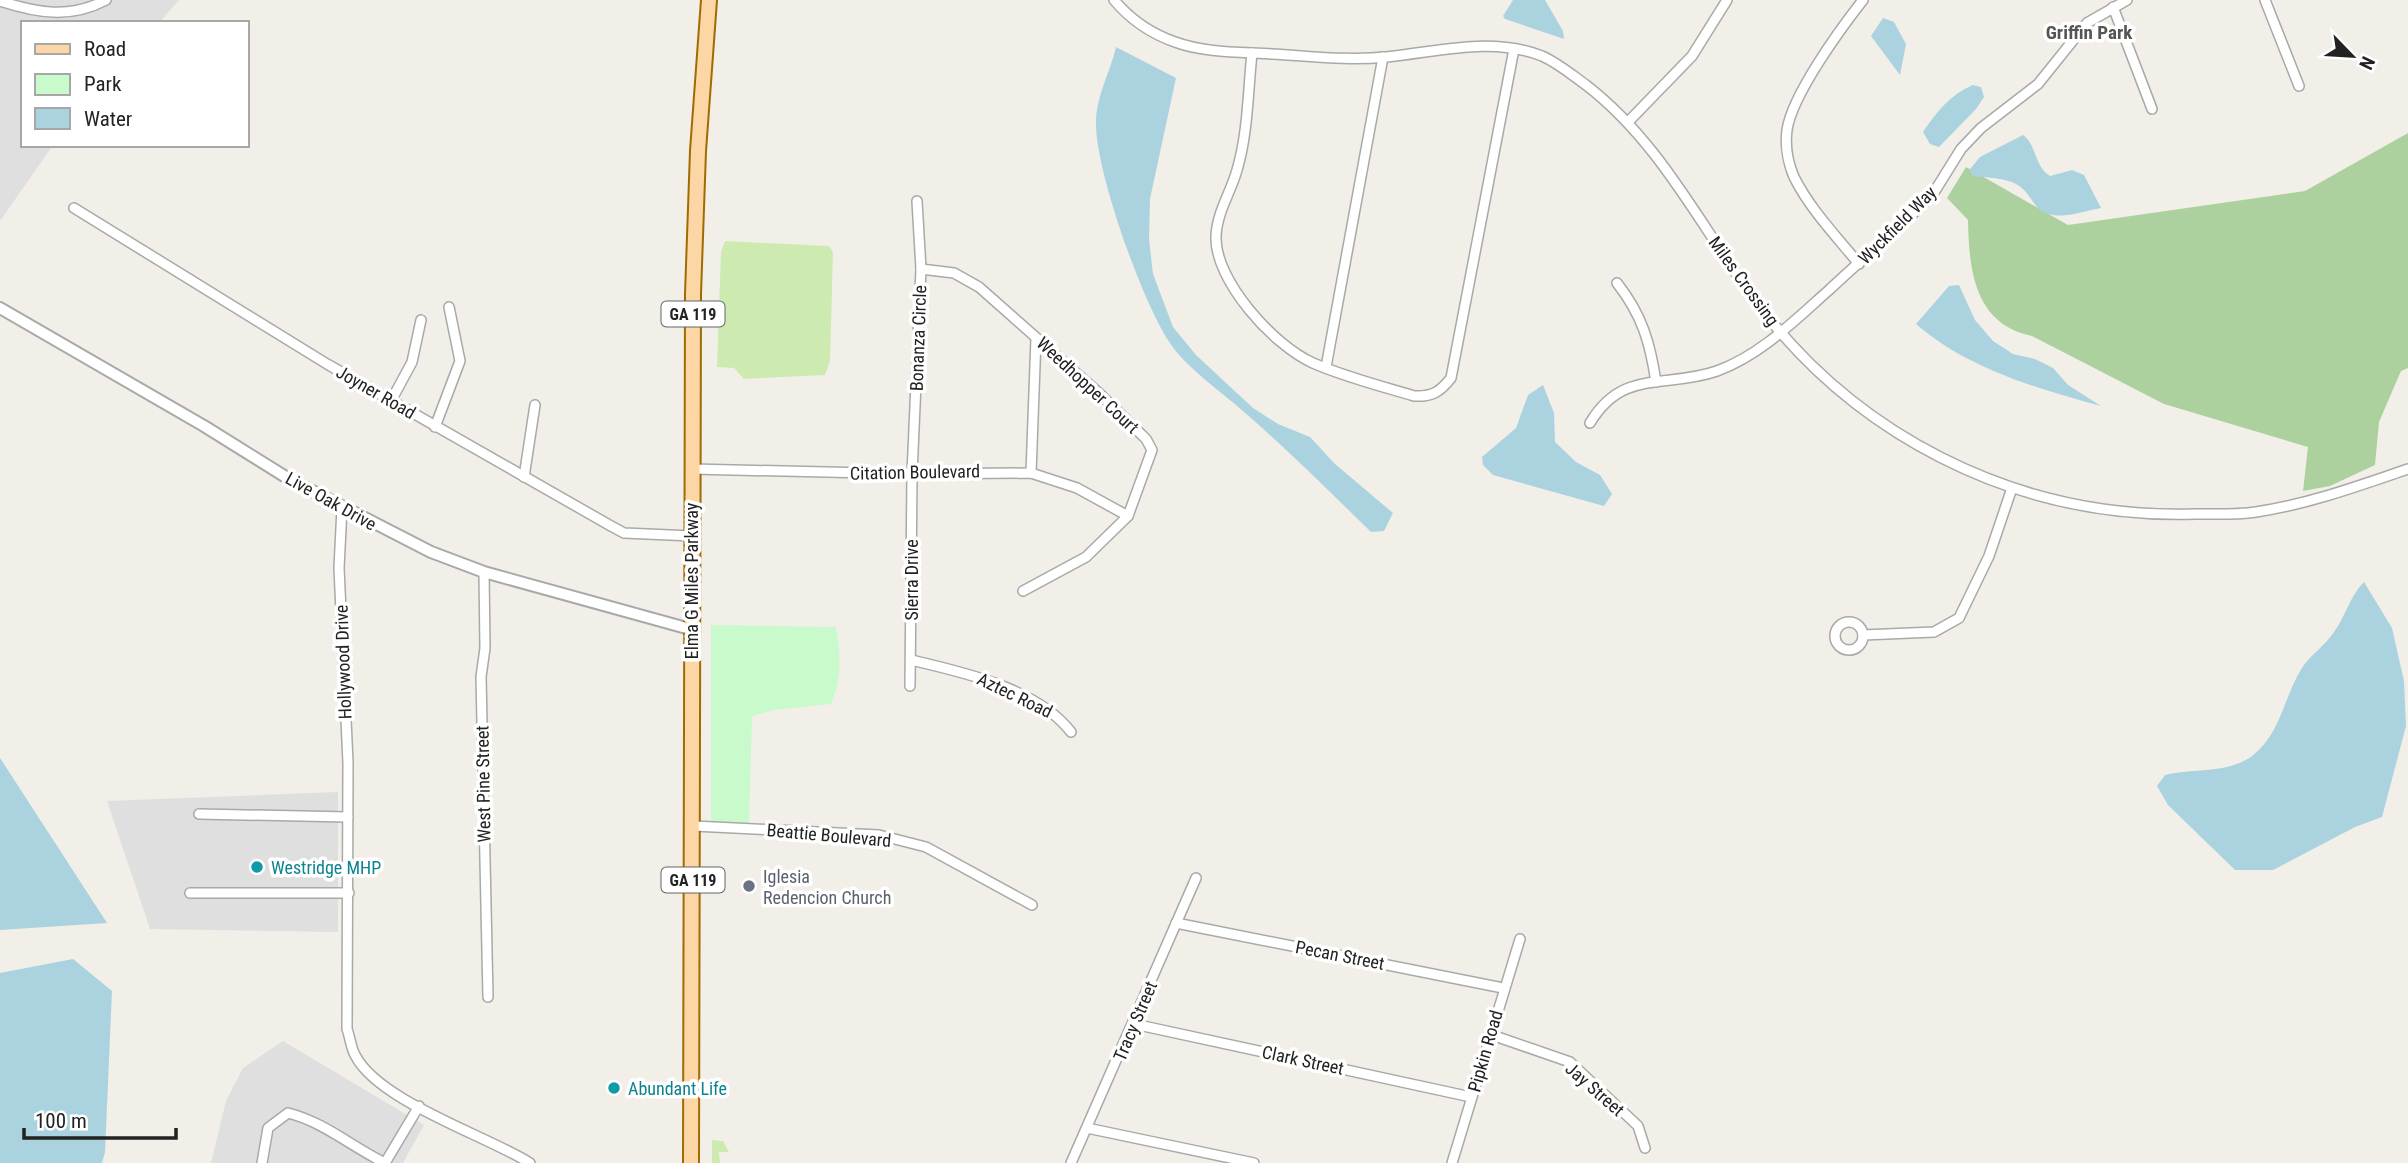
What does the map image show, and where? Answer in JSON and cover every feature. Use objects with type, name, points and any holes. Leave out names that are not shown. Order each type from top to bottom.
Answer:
[{"type":"main road","name":"Elma G Miles Parkway","points":[[691,1163],[694,826],[690,629],[694,230],[709,0]]},
{"type":"street","points":[[0,1],[39,12],[67,14],[106,0]]},
{"type":"street","name":"Miles Crossing","points":[[1114,0],[1126,15],[1172,41],[1192,47],[1252,53],[1383,58],[1484,45],[1514,49],[1561,66],[1628,122],[1682,189],[1746,289],[1781,332],[1830,382],[1870,415],[1926,449],[1992,483],[2080,506],[2153,516],[2252,513],[2318,500],[2408,469]]},
{"type":"street","points":[[1628,122],[1692,56],[1727,0]]},
{"type":"street","points":[[1858,264],[1811,205],[1794,177],[1786,148],[1794,107],[1863,0]]},
{"type":"street","name":"Wyckfield Way","points":[[1590,423],[1601,405],[1618,391],[1637,383],[1717,371],[1752,354],[1781,332],[1933,194],[1961,149],[1980,128],[2025,97],[2087,23],[2127,0]]},
{"type":"street","points":[[2265,0],[2299,86]]},
{"type":"street","points":[[2113,7],[2152,109]]},
{"type":"street","points":[[1252,53],[1241,150],[1219,217],[1216,237],[1219,259],[1241,299],[1265,325],[1304,358],[1414,396],[1428,397],[1441,391],[1451,378],[1514,49]]},
{"type":"street","points":[[1326,367],[1383,58]]},
{"type":"street","name":"Bonanza Circle","points":[[912,474],[921,269],[917,201]]},
{"type":"street","name":"Joyner Road","points":[[74,208],[391,401],[624,533],[693,536]]},
{"type":"street","name":"Weedhopper Court","points":[[921,269],[967,278],[1100,394],[1146,439],[1152,450],[1128,516],[1086,557],[1023,591]]},
{"type":"street","points":[[1617,283],[1641,317],[1650,341],[1656,382]]},
{"type":"street","points":[[435,427],[460,361],[449,307]]},
{"type":"street","name":"Live Oak Drive","points":[[0,308],[342,508],[431,552],[484,572],[690,629]]},
{"type":"street","points":[[391,401],[412,362],[421,320]]},
{"type":"street","points":[[1031,473],[1036,338]]},
{"type":"street","points":[[524,477],[535,404]]},
{"type":"street","name":"Citation Boulevard","points":[[692,469],[912,474],[1031,473],[1069,484],[1128,516]]},
{"type":"street","name":"Sierra Drive","points":[[910,686],[912,474]]},
{"type":"street","points":[[1863,635],[1934,632],[1959,618],[1989,556],[2012,488]]},
{"type":"street","name":"Hollywood Drive","points":[[342,508],[340,568],[348,817],[348,1029],[354,1055],[370,1075],[419,1106],[530,1163]]},
{"type":"street","name":"West Pine Street","points":[[484,572],[485,648],[481,677],[488,997]]},
{"type":"street","name":"Aztec Road","points":[[911,660],[975,675],[1058,714],[1071,732]]},
{"type":"street","points":[[199,814],[348,817]]},
{"type":"street","name":"Beattie Boulevard","points":[[694,826],[879,835],[926,847],[1032,905]]},
{"type":"street","name":"Tracy Street","points":[[1072,1163],[1196,878]]},
{"type":"street","points":[[190,893],[349,893]]},
{"type":"street","name":"Pecan Street","points":[[1176,923],[1503,988]]},
{"type":"street","name":"Pipkin Road","points":[[1452,1163],[1520,939]]},
{"type":"street","name":"Clark Street","points":[[1134,1024],[1471,1097]]},
{"type":"street","name":"Jay Street","points":[[1489,1034],[1570,1062],[1638,1126],[1645,1148]]},
{"type":"street","points":[[262,1163],[268,1128],[288,1113],[310,1118],[354,1148],[385,1163],[419,1106]]},
{"type":"street","points":[[1087,1128],[1254,1163]]},
{"type":"shaded area","points":[[0,0],[179,0],[161,21],[21,21],[21,147],[52,147],[0,221]]},
{"type":"shaded area","points":[[338,792],[338,932],[150,929],[107,801]]},
{"type":"shaded area","points":[[283,1041],[424,1125],[403,1163],[211,1163],[226,1101],[243,1068]]},
{"type":"green space","points":[[2408,133],[2408,368],[2401,371],[2379,422],[2375,465],[2330,486],[2303,491],[2308,447],[2164,404],[2032,336],[2013,330],[1998,320],[1987,307],[1973,276],[1968,220],[1947,198],[1966,167],[2068,225],[2305,191]]},
{"type":"green space","points":[[725,241],[829,246],[833,252],[830,361],[825,375],[744,379],[734,368],[717,367],[721,252]]},
{"type":"green space","points":[[711,625],[836,627],[840,666],[831,704],[774,710],[752,716],[749,825],[711,822]]},
{"type":"green space","points":[[712,1140],[723,1141],[729,1152],[719,1152],[720,1163],[712,1163]]},
{"type":"water","points":[[1513,0],[1545,0],[1563,31],[1564,39],[1505,19],[1503,16]]},
{"type":"water","points":[[1883,18],[1894,22],[1906,44],[1900,75],[1871,36]]},
{"type":"water","points":[[1116,47],[1176,78],[1150,199],[1149,239],[1153,274],[1173,327],[1196,355],[1253,408],[1278,424],[1310,437],[1335,464],[1393,513],[1384,531],[1371,532],[1276,441],[1194,370],[1170,343],[1159,324],[1122,236],[1103,172],[1098,144],[1098,103]]},
{"type":"water","points":[[1973,85],[1981,87],[1984,97],[1976,109],[1939,147],[1930,144],[1923,132],[1928,124],[1951,99]]},
{"type":"water","points":[[2023,135],[2031,144],[2041,167],[2050,176],[2072,170],[2084,175],[2101,208],[2052,215],[2039,209],[2024,190],[2013,183],[1972,176],[1970,169],[1980,157]]},
{"type":"water","points":[[1959,285],[1975,320],[1993,341],[2013,354],[2035,359],[2053,368],[2068,385],[2101,406],[2028,384],[1980,365],[1936,340],[1916,324],[1949,286]]},
{"type":"water","points":[[1543,385],[1554,413],[1555,442],[1576,462],[1600,475],[1612,494],[1604,506],[1493,475],[1483,465],[1482,457],[1516,428],[1528,395]]},
{"type":"water","points":[[2364,582],[2392,628],[2404,681],[2406,726],[2382,817],[2355,827],[2273,870],[2235,870],[2168,805],[2157,786],[2165,775],[2232,766],[2252,756],[2262,747],[2276,726],[2302,668],[2334,632]]},
{"type":"water","points":[[0,758],[107,923],[0,930]]},
{"type":"water","points":[[73,959],[112,991],[105,1152],[102,1163],[0,1163],[0,973]]},
{"type":"place","name":"Westridge MHP","points":[[257,867]]},
{"type":"place","name":"Iglesia Redencion Church","points":[[749,886]]},
{"type":"place","name":"Abundant Life","points":[[614,1088]]},
{"type":"district","name":"Griffin Park","points":[[2089,32]]}]
